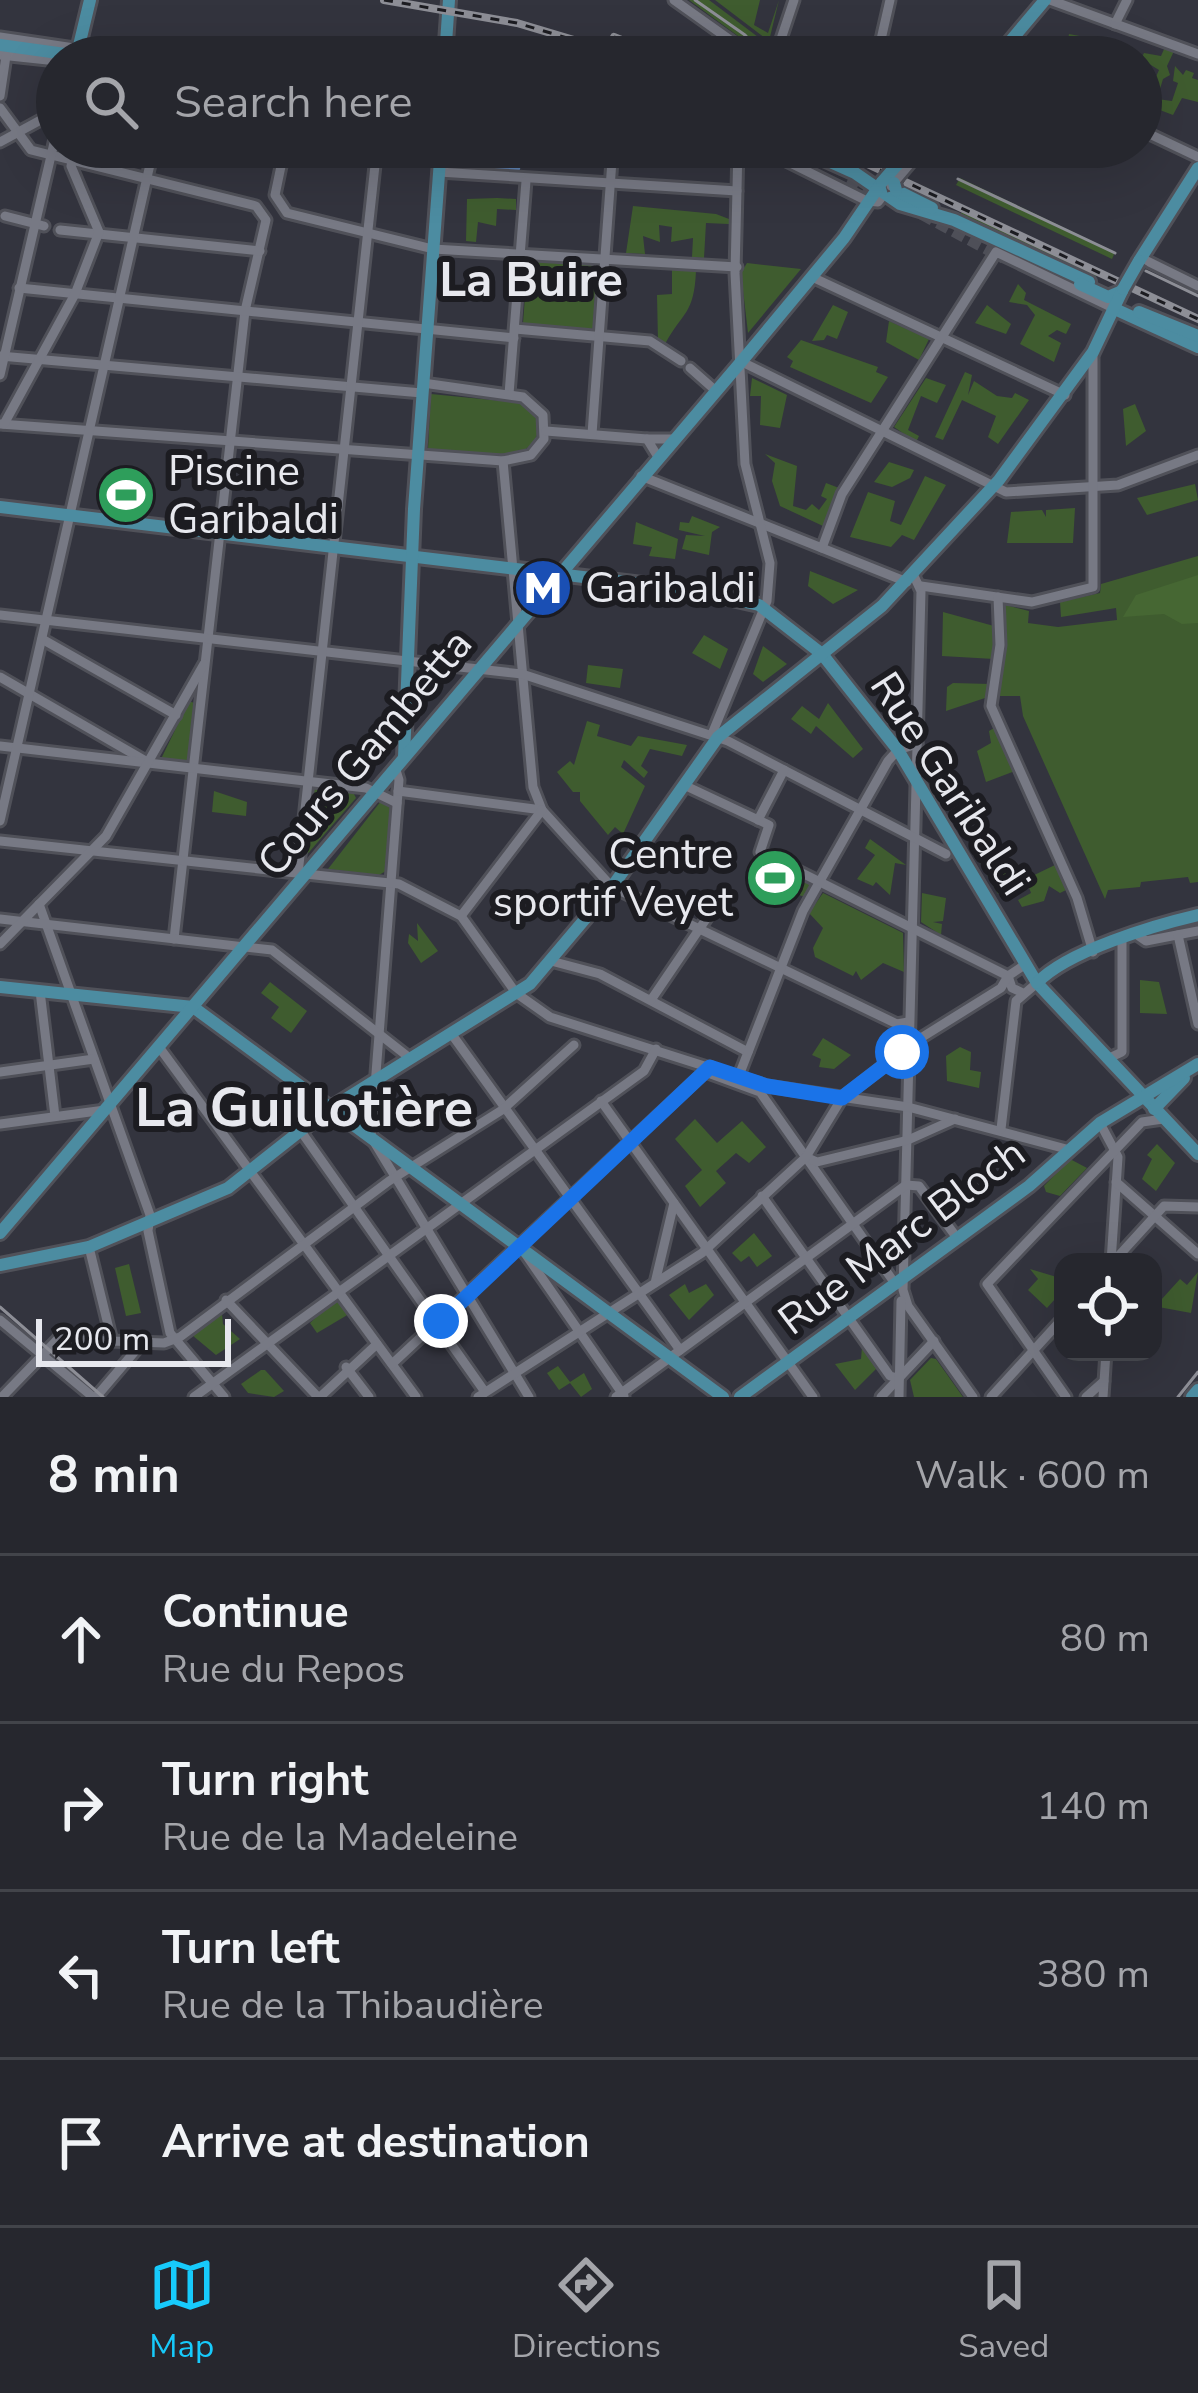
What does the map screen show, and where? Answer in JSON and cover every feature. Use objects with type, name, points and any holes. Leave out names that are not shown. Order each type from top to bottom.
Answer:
[{"type":"main road","points":[[84,36],[90,0]]},
{"type":"main road","points":[[446,36],[449,0]]},
{"type":"main road","points":[[1015,36],[1047,0]]},
{"type":"main road","points":[[2,48],[36,51]]},
{"type":"main road","points":[[400,762],[439,168]]},
{"type":"main road","points":[[824,168],[848,179]]},
{"type":"main road","points":[[839,168],[1198,336]]},
{"type":"main road","name":"Cours Gambetta","points":[[0,1233],[741,362],[897,168]]},
{"type":"main road","points":[[0,1265],[89,1247],[150,1224],[251,1172],[331,1108],[517,993],[551,961],[612,887],[686,786],[715,736],[914,580],[993,486],[1093,352],[1124,300],[1140,260],[1198,168]]},
{"type":"main road","points":[[956,224],[1089,282]]},
{"type":"main road","points":[[1124,300],[1198,347]]},
{"type":"main road","name":"Rue Garibaldi","points":[[0,507],[698,591],[764,609],[822,654],[898,750],[951,851],[1037,983],[1198,1154]]},
{"type":"main road","points":[[1037,983],[1093,952],[1198,915]]},
{"type":"main road","points":[[0,987],[194,1007],[609,1312],[675,1353],[723,1397]]},
{"type":"main road","points":[[1154,1109],[1198,1065]]},
{"type":"main road","name":"Rue Marc Bloch","points":[[740,1397],[957,1238],[1100,1124],[1198,1065]]},
{"type":"main road","points":[[1192,1397],[1198,1390]]},
{"type":"street","points":[[674,0],[725,36]]},
{"type":"street","points":[[783,36],[794,0]]},
{"type":"street","points":[[882,36],[890,0]]},
{"type":"street","points":[[1047,0],[1152,36]]},
{"type":"street","points":[[1115,23],[1127,0]]},
{"type":"street","points":[[1162,40],[1197,52]]},
{"type":"street","points":[[0,96],[2,48],[36,56]]},
{"type":"street","points":[[0,108],[36,151]]},
{"type":"street","points":[[0,142],[36,122]]},
{"type":"street","points":[[1162,140],[1198,157]]},
{"type":"street","points":[[0,375],[19,288],[40,223],[49,168]]},
{"type":"street","points":[[75,168],[99,232],[75,294],[2,424],[89,435],[502,461],[531,455],[546,431]]},
{"type":"street","points":[[0,944],[106,836],[200,677],[209,638],[245,311],[267,224],[257,206],[105,168]]},
{"type":"street","points":[[0,821],[149,168]]},
{"type":"street","points":[[280,168],[276,203],[292,215],[433,249],[736,267]]},
{"type":"street","points":[[301,875],[375,168]]},
{"type":"street","points":[[592,434],[612,168]]},
{"type":"street","points":[[715,736],[764,609],[770,563],[747,479],[736,267],[738,168]]},
{"type":"street","points":[[820,168],[881,189]]},
{"type":"street","points":[[439,172],[737,191]]},
{"type":"street","points":[[509,394],[526,181]]},
{"type":"street","points":[[257,206],[266,194]]},
{"type":"street","points":[[4,216],[40,223]]},
{"type":"street","points":[[60,230],[260,251]]},
{"type":"street","points":[[823,548],[842,494],[996,252],[1124,300]]},
{"type":"street","points":[[1140,260],[1198,286]]},
{"type":"street","points":[[812,277],[1065,394]]},
{"type":"street","points":[[19,288],[427,329],[650,340],[716,391]]},
{"type":"street","points":[[641,476],[914,580],[1032,602],[1089,589],[1094,582],[1093,352]]},
{"type":"street","points":[[2,356],[351,386],[509,394],[535,404],[546,431]]},
{"type":"street","points":[[741,362],[1006,492],[1094,487],[1152,475],[1198,455]]},
{"type":"street","points":[[546,431],[674,439]]},
{"type":"street","points":[[647,439],[658,457]]},
{"type":"street","points":[[502,461],[532,787],[542,810],[612,887],[897,1024],[908,1022]]},
{"type":"street","points":[[899,1397],[917,781],[914,580]]},
{"type":"street","points":[[998,597],[1000,645],[992,706],[1077,898],[1093,952]]},
{"type":"street","points":[[0,615],[522,674],[715,736],[951,851]]},
{"type":"street","points":[[42,640],[176,715]]},
{"type":"street","points":[[0,677],[146,766]]},
{"type":"street","points":[[174,939],[200,677]]},
{"type":"street","points":[[735,688],[740,700],[753,705]]},
{"type":"street","points":[[738,1079],[820,883],[898,750],[917,744]]},
{"type":"street","points":[[0,746],[308,781],[398,797],[542,810]]},
{"type":"street","points":[[400,762],[371,1137],[530,1397]]},
{"type":"street","points":[[758,820],[784,770]]},
{"type":"street","points":[[686,786],[769,826],[760,852],[1006,975],[1018,997],[1001,1129]]},
{"type":"street","points":[[461,916],[542,810]]},
{"type":"street","points":[[0,841],[391,883],[461,916],[517,993],[580,1029],[656,1049],[765,1091],[908,1107],[1070,1150]]},
{"type":"street","points":[[914,858],[930,848],[951,851]]},
{"type":"street","points":[[39,904],[150,1224],[155,1274],[174,1339],[224,1397]]},
{"type":"street","points":[[651,1000],[715,906]]},
{"type":"street","points":[[0,919],[272,950],[412,1060]]},
{"type":"street","points":[[1122,1076],[1131,940],[1198,931]]},
{"type":"street","points":[[1178,934],[1198,1024]]},
{"type":"street","points":[[222,944],[230,964]]},
{"type":"street","points":[[551,961],[600,974],[748,1052]]},
{"type":"street","points":[[300,1130],[438,1324],[481,1395],[708,1248],[806,1157],[842,1098],[1001,988],[1006,975],[1026,964]]},
{"type":"street","points":[[1018,997],[1037,983]]},
{"type":"street","points":[[1001,988],[1018,997]]},
{"type":"street","points":[[40,991],[56,1116]]},
{"type":"street","points":[[453,1036],[640,1294],[675,1353]]},
{"type":"street","points":[[2,1397],[58,1339],[146,1343],[174,1339],[392,1178],[505,1108],[574,1046]]},
{"type":"street","points":[[159,1047],[416,1397]]},
{"type":"street","points":[[194,1397],[644,1071],[656,1049]]},
{"type":"street","points":[[1108,1059],[1122,1052]]},
{"type":"street","points":[[0,1072],[94,1059]]},
{"type":"street","points":[[392,1364],[709,1070]]},
{"type":"street","points":[[765,1091],[853,1224],[900,1280],[915,1316],[973,1397]]},
{"type":"street","points":[[602,1102],[813,1397]]},
{"type":"street","points":[[0,1124],[108,1107]]},
{"type":"street","points":[[806,1157],[817,1162],[908,1140],[955,1119]]},
{"type":"street","points":[[1066,1397],[987,1284],[1114,1149],[1147,1119],[1165,1120]]},
{"type":"street","points":[[1100,1124],[1114,1149],[1112,1253]]},
{"type":"street","points":[[1116,1182],[1198,1254]]},
{"type":"street","points":[[521,1247],[621,1396],[907,1185],[919,1186],[957,1238]]},
{"type":"street","points":[[762,1196],[890,1376],[898,1378]]},
{"type":"street","points":[[656,1283],[674,1203]]},
{"type":"street","points":[[1120,1253],[1164,1206],[1198,1207]]},
{"type":"street","points":[[89,1247],[124,1365]]},
{"type":"street","points":[[226,1300],[319,1397],[346,1366],[376,1344]]},
{"type":"street","points":[[902,1320],[915,1316]]},
{"type":"street","points":[[0,1320],[94,1397],[146,1343]]},
{"type":"street","points":[[991,1397],[1054,1328]]},
{"type":"street","points":[[880,1397],[934,1341]]},
{"type":"street","points":[[1103,1397],[1105,1361]]},
{"type":"street","points":[[346,1366],[369,1397]]},
{"type":"street","points":[[1086,1397],[1104,1381]]},
{"type":"green space","points":[[689,0],[709,0],[757,36],[738,36]]},
{"type":"green space","points":[[715,0],[760,0],[754,25],[768,33],[779,0],[770,36],[762,36]]},
{"type":"green space","points":[[1165,47],[1174,51],[1167,66],[1170,75],[1162,82]]},
{"type":"green space","points":[[1175,66],[1183,75],[1186,70],[1194,73],[1198,102],[1182,98],[1173,115],[1162,111],[1162,100],[1172,101],[1178,83],[1173,81]]},
{"type":"green space","points":[[960,178],[1115,252],[1112,259],[956,185]]},
{"type":"green space","points":[[467,199],[516,199],[516,210],[497,209],[496,226],[478,222],[476,242],[466,241]]},
{"type":"green space","points":[[633,206],[716,214],[729,219],[729,224],[706,223],[704,258],[692,257],[693,238],[671,242],[672,227],[659,225],[660,242],[643,236],[645,254],[626,253]]},
{"type":"green space","points":[[962,212],[1098,275],[1090,278],[959,216]]},
{"type":"green space","points":[[528,257],[597,262],[593,329],[523,323]]},
{"type":"green space","points":[[747,263],[801,269],[748,333],[741,273]]},
{"type":"green space","points":[[672,269],[696,271],[695,285],[690,305],[665,344],[658,341],[657,295],[672,294]]},
{"type":"green space","points":[[1018,284],[1026,293],[1024,300],[1071,324],[1066,334],[1057,330],[1048,336],[1061,343],[1054,362],[1020,344],[1035,315],[1027,305],[1009,302]]},
{"type":"green space","points":[[833,305],[848,312],[837,339],[827,335],[812,341]]},
{"type":"green space","points":[[987,305],[1011,324],[1006,334],[975,323]]},
{"type":"green space","points":[[889,321],[929,339],[919,360],[886,342]]},
{"type":"green space","points":[[801,340],[878,367],[876,372],[888,377],[871,403],[790,367],[793,361],[787,357]]},
{"type":"green space","points":[[965,372],[972,375],[968,395],[974,381],[997,396],[1012,398],[1015,393],[1029,400],[998,444],[988,437],[996,416],[962,400],[943,440],[935,437]]},
{"type":"green space","points":[[752,378],[787,395],[780,428],[760,425],[761,396],[750,396]]},
{"type":"green space","points":[[926,378],[946,385],[937,403],[921,396],[908,430],[919,436],[916,442],[894,427]]},
{"type":"green space","points":[[431,394],[523,403],[539,420],[536,437],[527,448],[497,456],[428,449]]},
{"type":"green space","points":[[1135,404],[1146,431],[1126,446],[1123,409]]},
{"type":"green space","points":[[765,454],[797,466],[793,506],[806,510],[812,504],[819,510],[827,499],[821,496],[826,483],[839,488],[823,526],[780,506],[772,481],[775,463]]},
{"type":"green space","points":[[889,462],[914,470],[910,478],[892,487],[874,482]]},
{"type":"green space","points":[[925,476],[946,485],[914,540],[902,535],[891,547],[850,537],[868,492],[895,501],[890,521],[901,525]]},
{"type":"green space","points":[[1195,484],[1198,500],[1147,515],[1137,498]]},
{"type":"green space","points":[[1075,508],[1073,543],[1007,543],[1011,512],[1042,510],[1046,517],[1046,510]]},
{"type":"green space","points":[[692,516],[720,527],[712,532],[709,555],[682,549],[686,535],[705,536],[679,530],[680,522],[689,523]]},
{"type":"green space","points":[[636,522],[678,539],[675,559],[649,556],[652,547],[633,544]]},
{"type":"green space","points":[[1198,556],[1198,882],[1190,883],[1188,877],[1141,882],[1140,887],[1108,890],[1105,899],[1023,716],[1020,696],[998,696],[1007,634],[1002,604],[1029,611],[1028,623],[1058,627],[1117,620],[1116,608],[1061,617],[1060,602],[1100,593],[1101,584]]},
{"type":"green space","points":[[810,571],[858,590],[833,604],[808,586]]},
{"type":"green space","points":[[1198,575],[1198,623],[1182,624],[1164,614],[1123,617],[1136,595]]},
{"type":"green space","points":[[943,612],[994,626],[994,659],[942,656]]},
{"type":"green space","points":[[704,635],[728,649],[720,669],[692,653]]},
{"type":"green space","points":[[763,646],[787,664],[763,682],[753,674]]},
{"type":"green space","points":[[588,665],[623,669],[620,688],[586,683]]},
{"type":"green space","points":[[990,684],[988,697],[946,711],[947,687]]},
{"type":"green space","points":[[189,701],[197,704],[190,761],[161,759]]},
{"type":"green space","points":[[828,703],[863,749],[853,758],[816,726],[811,734],[791,719],[802,706],[819,719]]},
{"type":"green space","points":[[587,721],[600,725],[597,736],[631,746],[638,736],[687,745],[682,756],[650,749],[641,766],[648,772],[644,778],[624,760],[621,767],[645,786],[623,834],[615,827],[608,835],[580,801],[580,792],[573,792],[557,772],[570,761],[574,765]]},
{"type":"green space","points":[[994,728],[1015,771],[986,782],[977,751],[991,743],[989,731]]},
{"type":"green space","points":[[316,787],[353,792],[356,798],[304,858],[309,793]]},
{"type":"green space","points":[[214,791],[247,802],[246,816],[212,812]]},
{"type":"green space","points":[[381,801],[390,808],[386,871],[379,875],[328,869]]},
{"type":"green space","points":[[870,839],[906,865],[895,863],[890,895],[876,882],[873,886],[857,879],[875,855],[865,848]]},
{"type":"green space","points":[[762,862],[811,885],[805,897],[754,880]]},
{"type":"green space","points":[[980,862],[1009,863],[1008,874],[1024,876],[1025,883],[1001,880],[998,894]]},
{"type":"green space","points":[[1057,864],[1066,890],[1060,893],[1049,886],[1044,901],[1022,907],[1018,900],[1031,893],[1026,879]]},
{"type":"green space","points":[[823,893],[903,933],[904,972],[883,963],[861,980],[856,971],[853,976],[815,957],[813,948],[823,928],[809,913]]},
{"type":"green space","points":[[922,893],[946,898],[943,921],[933,922],[942,924],[941,935],[921,922]]},
{"type":"green space","points":[[417,923],[438,951],[421,963],[408,943],[409,934],[418,941]]},
{"type":"green space","points":[[1140,980],[1159,982],[1167,1014],[1140,1013]]},
{"type":"green space","points":[[270,982],[307,1011],[291,1033],[271,1018],[279,1007],[261,993]]},
{"type":"green space","points":[[823,1038],[851,1055],[834,1069],[819,1067],[821,1059],[812,1055]]},
{"type":"green space","points":[[960,1047],[971,1052],[970,1070],[981,1072],[979,1088],[947,1081],[946,1056]]},
{"type":"green space","points":[[695,1119],[717,1143],[742,1121],[766,1147],[749,1163],[736,1153],[716,1171],[726,1183],[700,1207],[685,1186],[702,1170],[675,1139]]},
{"type":"green space","points":[[1157,1144],[1175,1163],[1156,1191],[1142,1179],[1152,1159],[1147,1155]]},
{"type":"green space","points":[[1070,1159],[1087,1168],[1060,1196],[1046,1192],[1044,1186]]},
{"type":"green space","points":[[754,1233],[772,1256],[757,1267],[749,1256],[741,1262],[732,1253]]},
{"type":"green space","points":[[129,1264],[141,1313],[126,1316],[115,1268]]},
{"type":"green space","points":[[1030,1269],[1054,1276],[1054,1300],[1047,1308],[1028,1290],[1038,1279]]},
{"type":"green space","points":[[1198,1272],[1191,1313],[1162,1308],[1162,1299],[1180,1279],[1187,1285]]},
{"type":"green space","points":[[685,1284],[689,1293],[706,1284],[714,1295],[689,1320],[669,1295]]},
{"type":"green space","points":[[337,1297],[349,1314],[317,1333],[310,1323]]},
{"type":"green space","points":[[222,1314],[223,1324],[240,1339],[216,1355],[192,1335]]},
{"type":"green space","points":[[862,1347],[878,1367],[855,1390],[835,1364],[861,1359]]},
{"type":"green space","points":[[931,1358],[963,1397],[914,1397],[910,1380]]},
{"type":"green space","points":[[558,1366],[570,1382],[584,1373],[592,1389],[581,1397],[570,1383],[559,1390],[547,1373]]},
{"type":"green space","points":[[261,1370],[284,1391],[274,1397],[248,1393],[241,1384]]},
{"type":"water","points":[[453,168],[520,168],[518,175]]},
{"type":"tunnel","points":[[848,179],[876,192]]},
{"type":"tunnel","points":[[922,214],[1004,258]]},
{"type":"tram line","points":[[695,0],[746,36]]},
{"type":"tram line","points":[[958,179],[1115,253]]},
{"type":"tram line","points":[[1146,271],[1198,296]]},
{"type":"tram line","points":[[0,1307],[103,1397]]},
{"type":"tram line","points":[[1178,1397],[1198,1372]]},
{"type":"railway","points":[[384,0],[517,23],[561,36]]},
{"type":"railway","points":[[876,168],[1198,319]]},
{"type":"place","name":"Piscine Garibaldi","points":[[126,495]]},
{"type":"place","name":"Garibaldi","points":[[543,588]]},
{"type":"place","name":"Centre sportif Veyet","points":[[775,878]]},
{"type":"district","name":"La Buire","points":[[531,280]]},
{"type":"district","name":"La Guillotière","points":[[304,1108]]},
{"type":"route","points":[[441,1321],[710,1067],[767,1086],[842,1098],[902,1052]]}]
